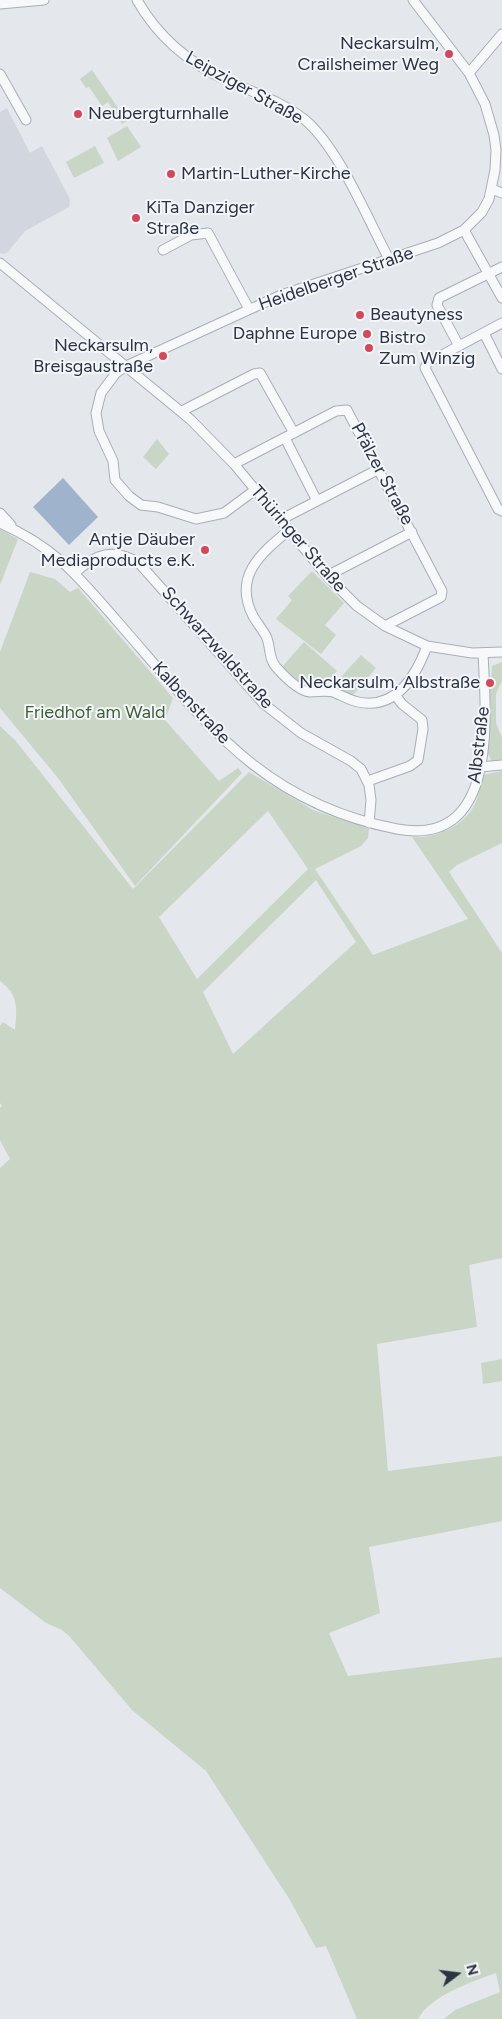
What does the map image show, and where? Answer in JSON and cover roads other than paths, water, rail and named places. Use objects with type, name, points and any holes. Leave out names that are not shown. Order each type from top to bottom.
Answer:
[{"type":"street","points":[[0,4],[44,0]]},
{"type":"street","name":"Leipziger Straße","points":[[137,0],[160,34],[188,59],[227,81],[280,104],[299,115],[319,133],[331,150],[389,259]]},
{"type":"street","name":"Heidelberger Straße","points":[[255,490],[224,513],[196,519],[166,509],[141,505],[129,496],[115,480],[113,461],[99,431],[96,413],[101,393],[116,373],[126,366],[249,309],[295,290],[438,243],[464,230],[482,212],[492,189],[496,157],[494,135],[484,104],[468,73],[413,0]]},
{"type":"street","points":[[468,73],[502,34]]},
{"type":"street","points":[[0,74],[26,120]]},
{"type":"street","points":[[492,189],[502,193]]},
{"type":"street","points":[[464,230],[490,273],[502,298]]},
{"type":"street","points":[[163,250],[191,235],[208,233],[249,309]]},
{"type":"street","name":"Thüringer Straße","points":[[0,263],[182,411],[234,464],[327,576],[358,606],[384,626],[427,646],[459,652],[502,652]]},
{"type":"street","points":[[459,346],[438,305],[438,300],[444,294],[502,268]]},
{"type":"street","points":[[502,323],[427,363],[425,370],[498,508],[502,511]]},
{"type":"street","points":[[484,333],[502,368]]},
{"type":"street","points":[[182,411],[254,374],[260,373],[294,433]]},
{"type":"street","name":"Pfälzer Straße","points":[[234,464],[340,409],[347,410],[439,583],[442,595],[384,626]]},
{"type":"street","points":[[284,438],[317,501]]},
{"type":"street","points":[[280,520],[379,469]]},
{"type":"street","points":[[0,513],[19,532]]},
{"type":"street","name":"Kalbenstraße","points":[[0,523],[19,532],[57,556],[76,573],[178,692],[218,736],[246,761],[297,795],[331,811],[369,823],[416,831]]},
{"type":"street","points":[[288,531],[263,551],[254,563],[246,585],[250,607],[266,637],[272,661],[278,669],[304,690],[325,691],[368,703],[395,695],[414,676],[427,646]]},
{"type":"street","points":[[327,576],[412,532]]},
{"type":"street","name":"Schwarzwaldstraße","points":[[76,573],[91,559],[109,554],[124,555],[139,562],[260,700],[301,733],[357,765],[368,781]]},
{"type":"street","name":"Albstraße","points":[[416,831],[440,827],[462,813],[471,799],[480,767],[485,707],[483,653]]},
{"type":"street","points":[[369,823],[371,800],[368,781],[410,766],[420,756],[422,720],[402,704],[395,695]]},
{"type":"street","points":[[480,767],[502,764]]},
{"type":"water","points":[[63,478],[98,517],[69,545],[33,507]]},
{"type":"place","name":"Neckarsulm, Crailsheimer Weg","points":[[449,54]]},
{"type":"place","name":"Neubergturnhalle","points":[[78,114]]},
{"type":"place","name":"Martin-Luther-Kirche","points":[[171,174]]},
{"type":"place","name":"KiTa Danziger Straße","points":[[136,218]]},
{"type":"place","name":"Beautyness","points":[[360,315]]},
{"type":"place","name":"Daphne Europe","points":[[367,334]]},
{"type":"place","name":"Bistro Zum Winzig","points":[[369,348]]},
{"type":"place","name":"Neckarsulm, Breisgaustraße","points":[[163,356]]},
{"type":"place","name":"Antje Däuber Mediaproducts e.K.","points":[[205,550]]},
{"type":"place","name":"Neckarsulm, Albstraße","points":[[490,683]]},
{"type":"park label","name":"Friedhof am Wald","points":[[95,713]]}]
